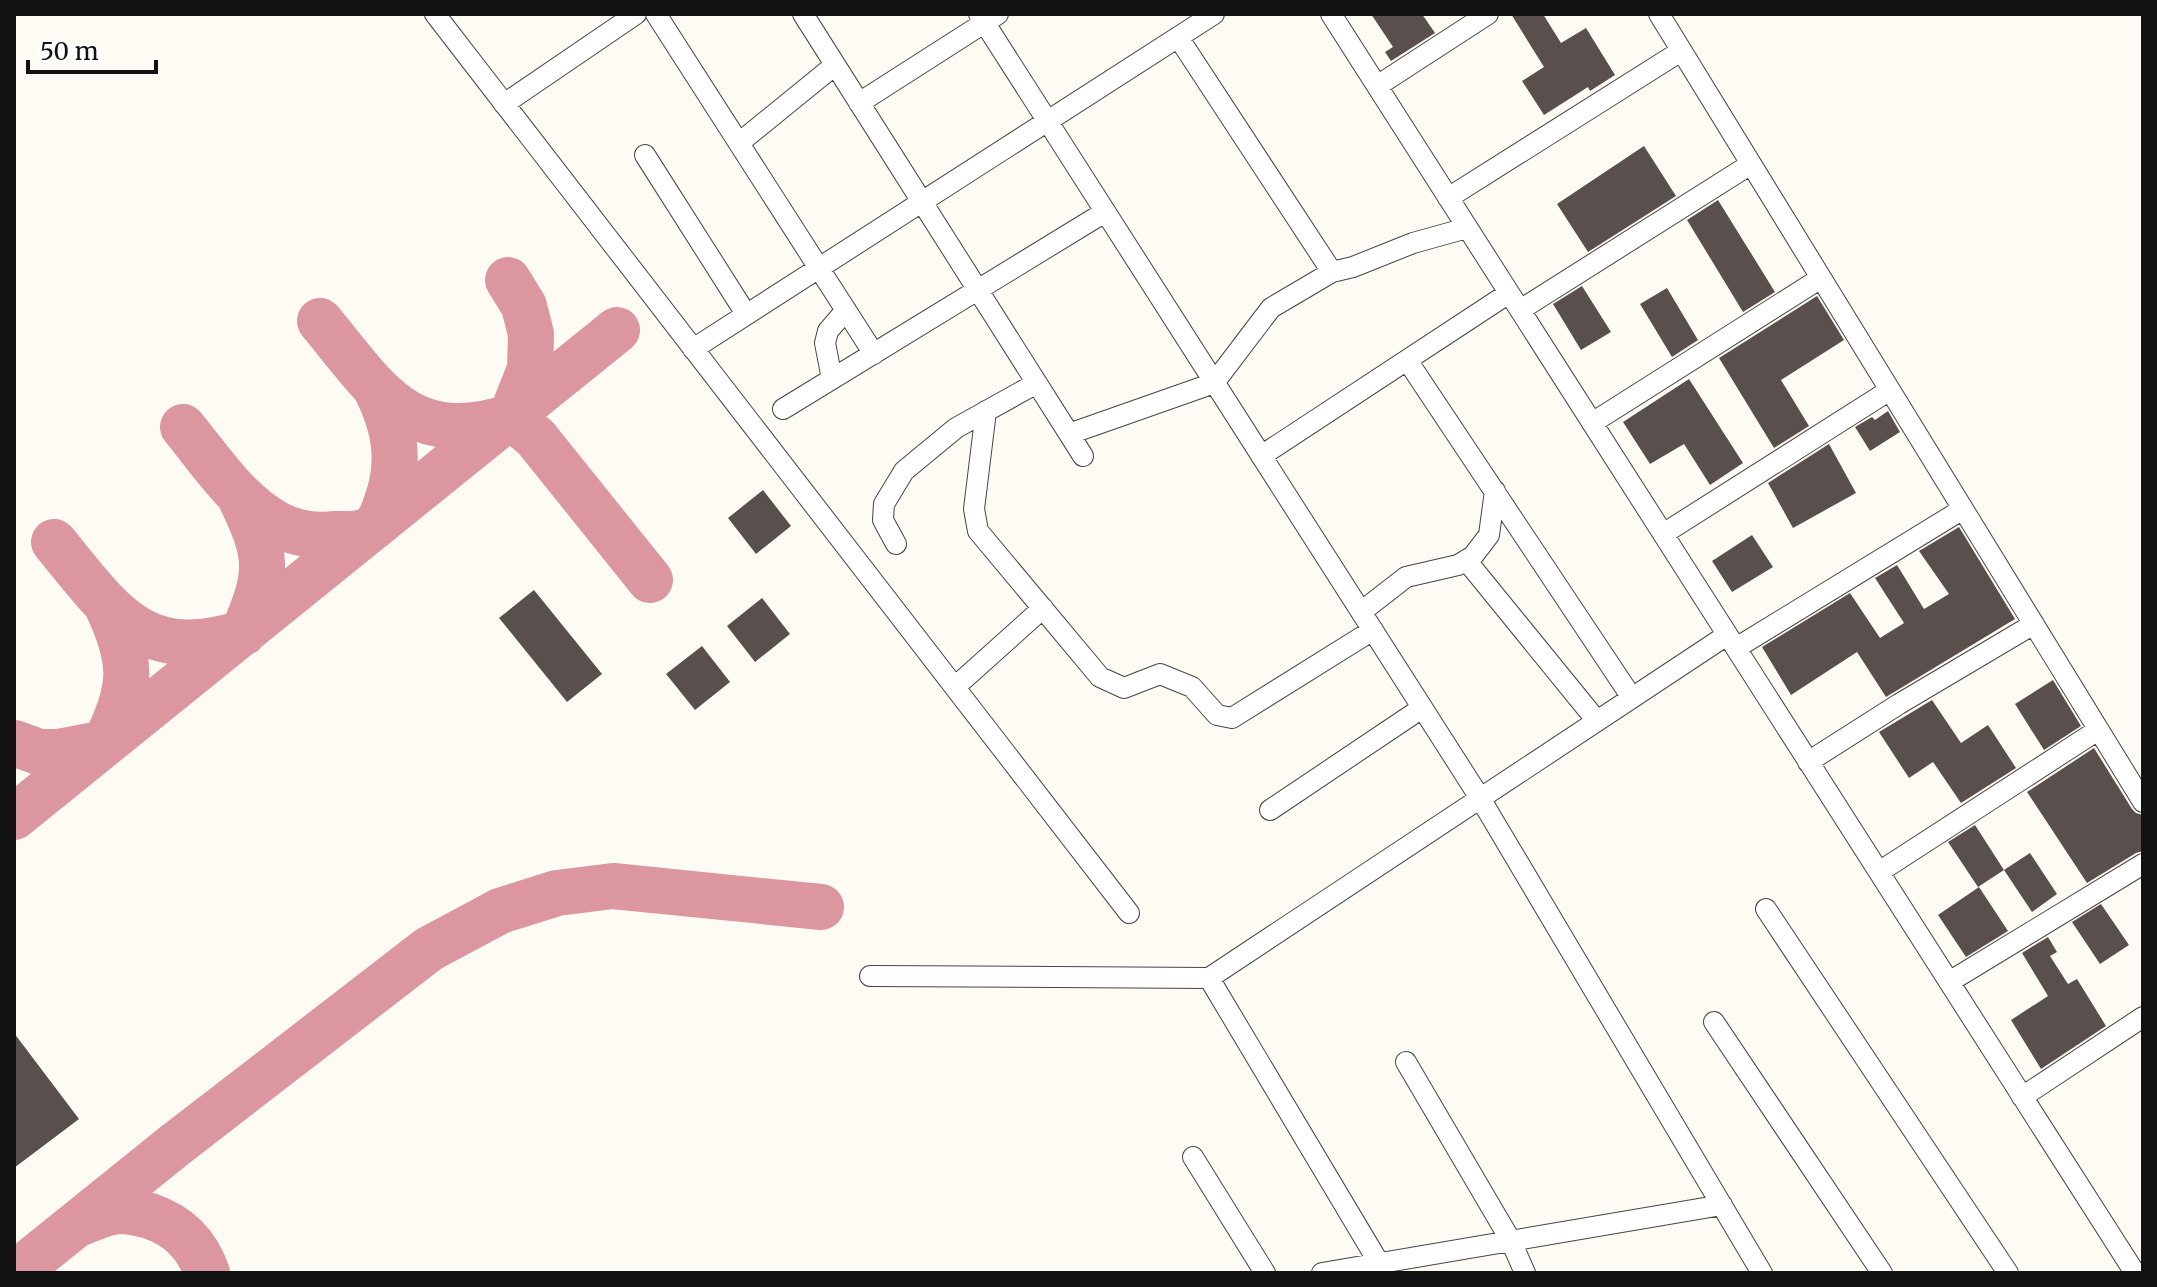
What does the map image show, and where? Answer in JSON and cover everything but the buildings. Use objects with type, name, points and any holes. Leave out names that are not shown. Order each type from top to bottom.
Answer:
[{"type":"street","points":[[435,14],[1129,913]]},
{"type":"street","points":[[504,104],[636,14]]},
{"type":"street","points":[[656,14],[874,354]]},
{"type":"street","points":[[803,14],[1083,456]]},
{"type":"street","points":[[693,349],[1214,14]]},
{"type":"street","points":[[1331,14],[2135,1273]]},
{"type":"street","points":[[1377,86],[1488,14]]},
{"type":"street","points":[[1659,14],[2143,802]]},
{"type":"street","points":[[859,103],[987,17],[1047,121],[1480,798],[1762,1273]]},
{"type":"street","points":[[1178,37],[1332,272]]},
{"type":"street","points":[[1448,198],[1681,51]]},
{"type":"street","points":[[739,143],[835,65]]},
{"type":"street","points":[[645,155],[746,314]]},
{"type":"street","points":[[1261,456],[1407,360],[1514,302],[1751,164]]},
{"type":"street","points":[[783,409],[1105,212]]},
{"type":"street","points":[[1069,434],[1214,383],[1271,308],[1332,272],[1413,243],[1467,228]]},
{"type":"street","points":[[1592,423],[1821,278]]},
{"type":"street","points":[[832,379],[825,343],[828,331],[846,310]]},
{"type":"street","points":[[1407,360],[1632,698]]},
{"type":"street","points":[[896,544],[883,520],[884,504],[904,471],[956,428],[1037,383]]},
{"type":"street","points":[[1663,534],[1890,390]]},
{"type":"street","points":[[986,411],[974,509],[978,531],[1100,677],[1124,688],[1160,674],[1192,687],[1217,715],[1232,718],[1373,630]]},
{"type":"street","points":[[1361,612],[1406,577],[1458,565],[1473,556],[1489,535],[1495,491]]},
{"type":"street","points":[[870,976],[1209,978],[1632,698],[1963,509]]},
{"type":"street","points":[[1466,560],[1597,721]]},
{"type":"street","points":[[955,687],[1043,608]]},
{"type":"street","points":[[1808,762],[2034,624]]},
{"type":"street","points":[[1270,810],[1422,708]]},
{"type":"street","points":[[1879,872],[2098,730]]},
{"type":"street","points":[[1949,982],[2143,864]]},
{"type":"street","points":[[1766,909],[2008,1273]]},
{"type":"street","points":[[1209,978],[1382,1268]]},
{"type":"street","points":[[2022,1097],[2143,1017]]},
{"type":"street","points":[[1714,1022],[1882,1273]]},
{"type":"street","points":[[1406,1062],[1511,1241],[1525,1273]]},
{"type":"street","points":[[1193,1157],[1265,1273]]},
{"type":"street","points":[[1322,1273],[1382,1268],[1511,1241],[1722,1205]]},
{"type":"taxiway","points":[[320,321],[379,391],[399,407],[421,419],[446,425],[476,425],[511,417],[530,369],[531,334],[524,306],[508,280]]},
{"type":"taxiway","points":[[14,817],[617,330]]},
{"type":"taxiway","points":[[183,427],[237,493],[277,524],[313,534],[359,533],[372,528],[379,520],[394,472],[392,431],[376,389]]},
{"type":"taxiway","points":[[511,417],[536,438],[650,580]]},
{"type":"taxiway","points":[[54,542],[113,610],[132,626],[154,637],[179,642],[208,641],[243,633],[258,594],[262,563],[256,533],[239,495]]},
{"type":"taxiway","points":[[14,743],[39,752],[58,752],[105,743],[121,706],[126,674],[122,643],[107,606]]},
{"type":"taxiway","points":[[16,1273],[175,1145],[429,949],[500,911],[557,893],[613,886],[821,907]]},
{"type":"taxiway","points":[[81,1223],[117,1211],[150,1216],[186,1237],[207,1273]]}]
